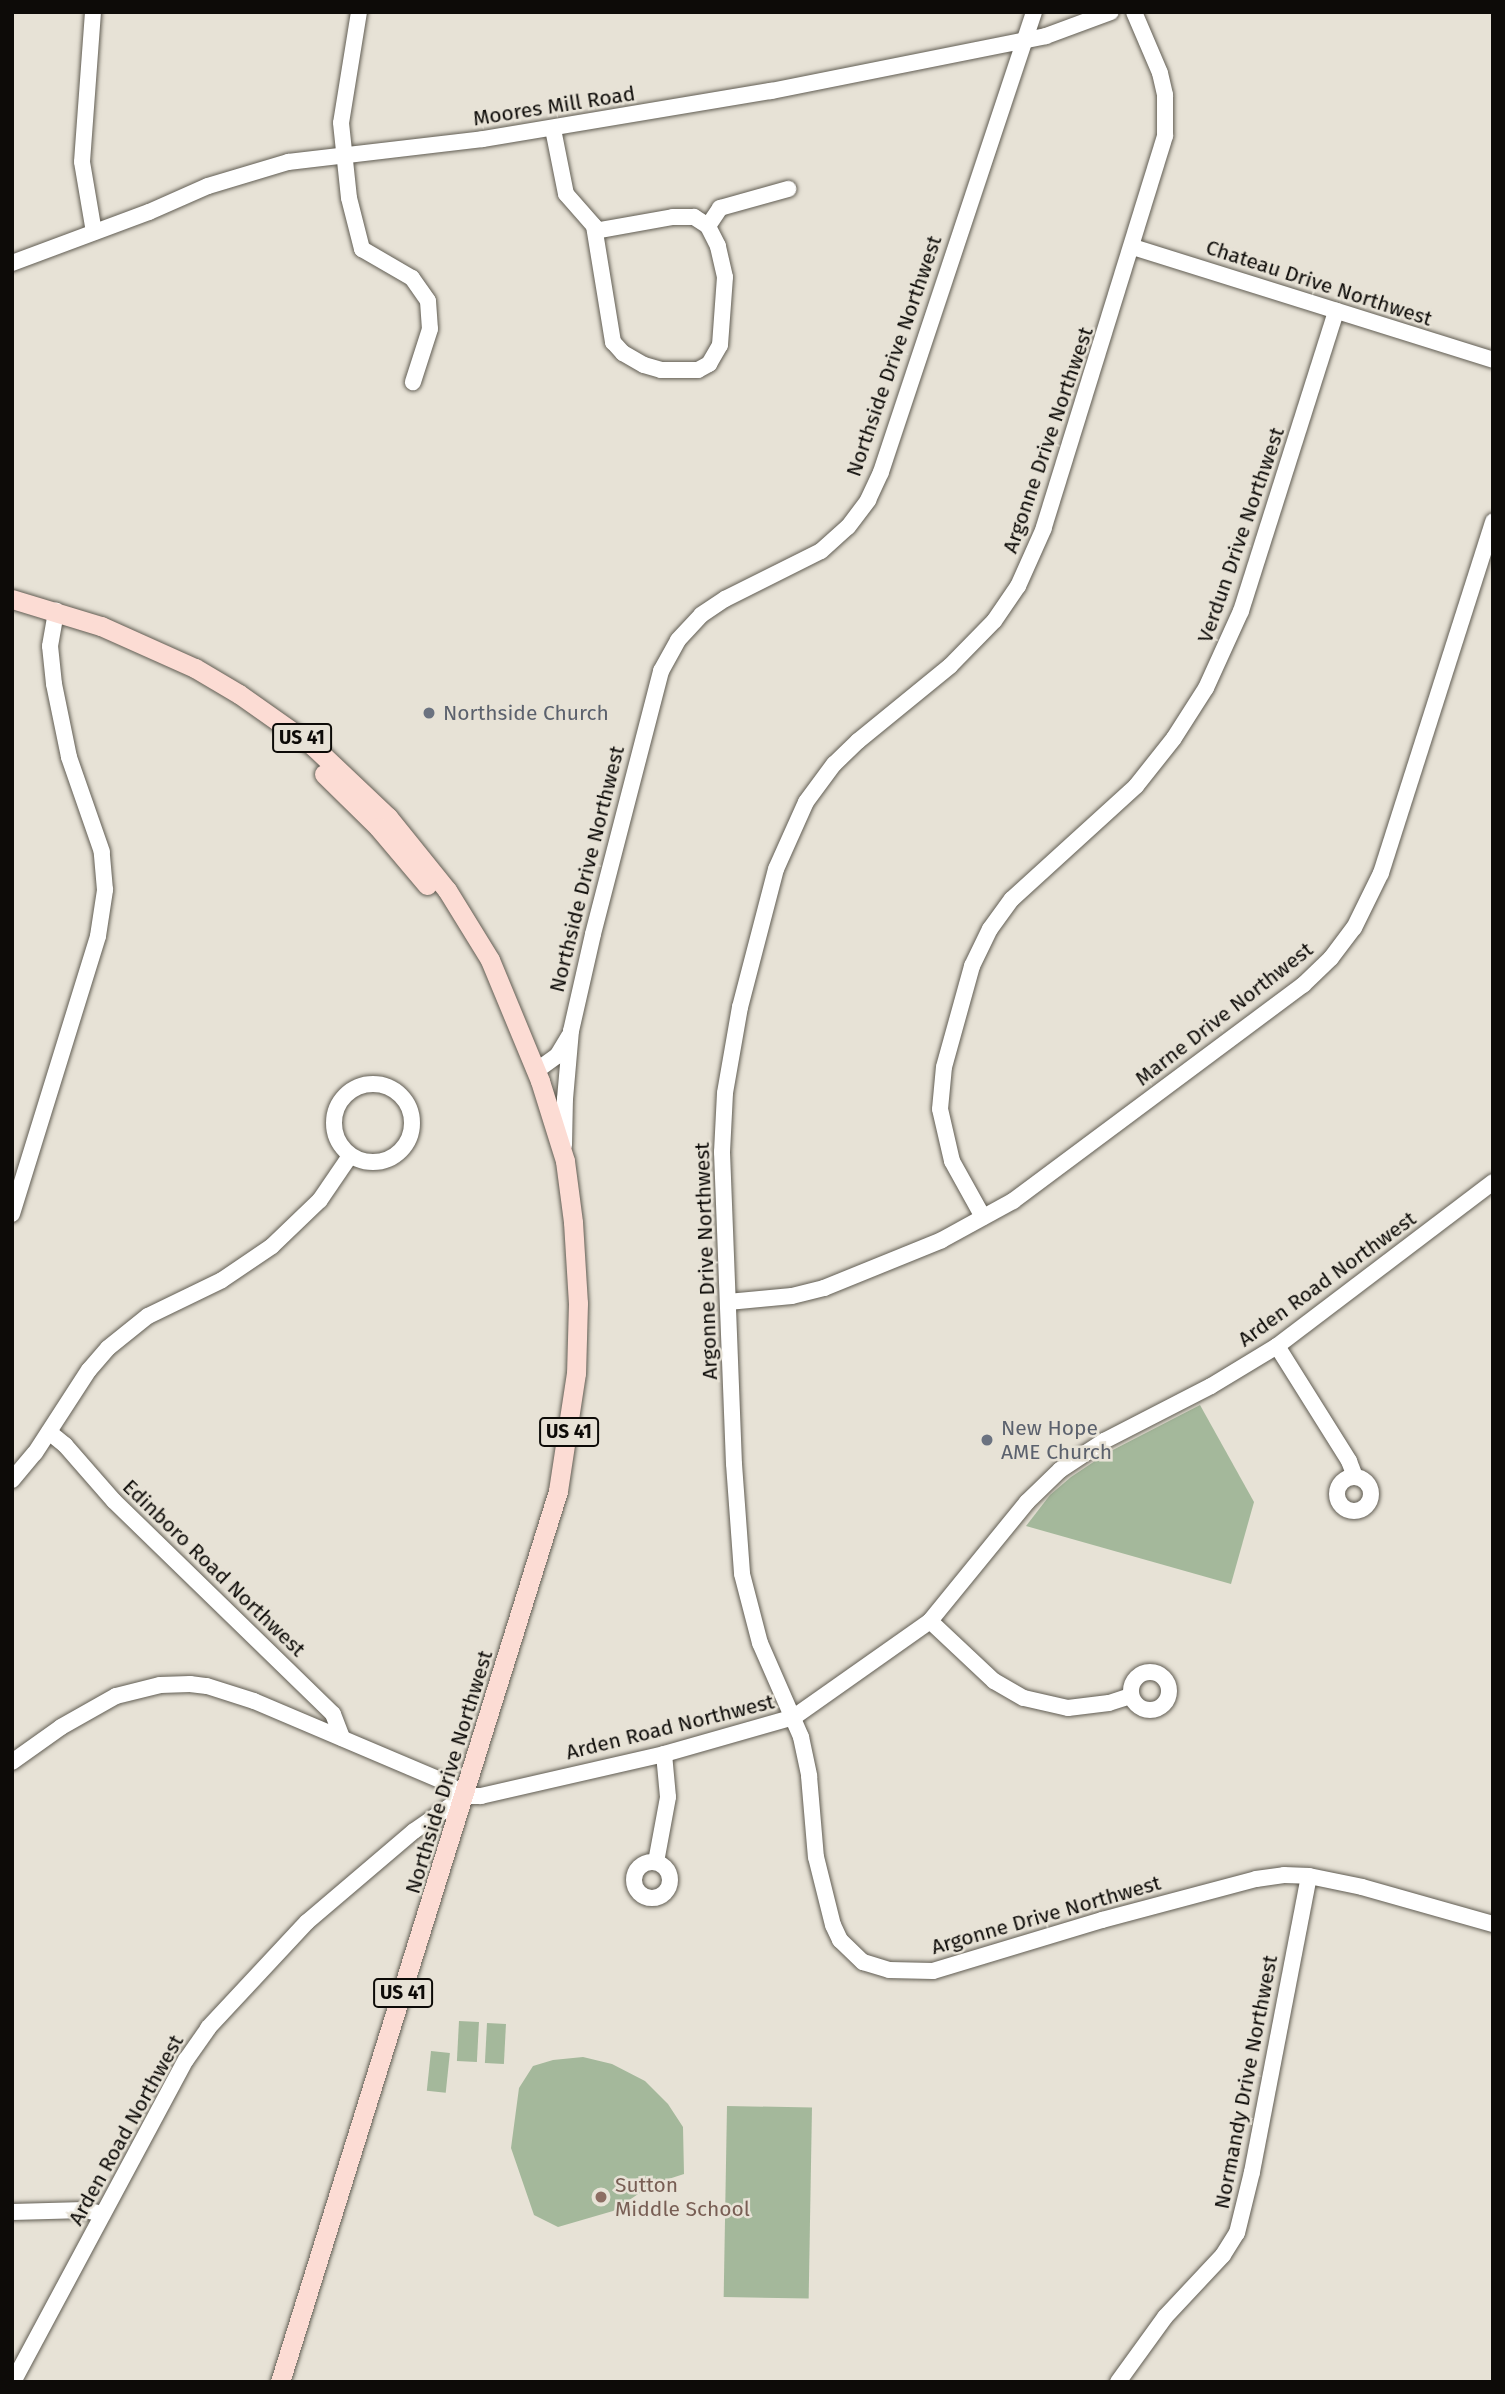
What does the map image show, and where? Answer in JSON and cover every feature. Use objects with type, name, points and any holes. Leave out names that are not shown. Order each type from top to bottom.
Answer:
[{"type":"main road","name":"US 41","points":[[12,599],[55,617],[149,645],[195,668],[261,708],[314,747],[379,808],[421,855],[471,925],[490,960],[538,1076]]},
{"type":"main road","name":"US 41","points":[[12,613],[55,617]]},
{"type":"main road","name":"Northside Drive Northwest","points":[[280,2382],[550,1523],[569,1436],[576,1373],[578,1303],[573,1222],[565,1161],[538,1076]]},
{"type":"street","points":[[93,12],[82,162],[94,232]]},
{"type":"street","points":[[359,12],[342,101],[343,155],[358,241],[362,249],[412,278],[428,301],[430,329],[413,382]]},
{"type":"street","name":"Northside Drive Northwest","points":[[565,1161],[565,1099],[572,1031],[593,934],[660,671],[678,640],[701,615],[725,599],[821,551],[848,527],[868,500],[881,472],[1034,12]]},
{"type":"street","name":"Moores Mill Road","points":[[12,263],[242,174],[288,162],[553,129],[771,91],[1025,40],[1072,28],[1111,12]]},
{"type":"street","name":"Argonne Drive Northwest","points":[[1134,12],[1160,72],[1167,116],[1162,155],[1044,528],[1018,586],[994,621],[966,652],[834,764],[806,802],[784,844],[740,1007],[725,1093],[722,1152],[743,1574],[760,1643],[794,1717],[806,1758],[816,1857],[832,1925],[852,1955],[877,1967],[910,1972],[933,1971],[1102,1920],[1256,1880],[1309,1876],[1362,1887],[1493,1924]]},
{"type":"street","points":[[553,129],[566,194],[587,216],[595,231],[613,342],[623,353],[643,365],[680,371],[698,370],[709,364],[720,345],[725,277],[718,246],[708,226],[694,217],[673,217],[595,231]]},
{"type":"street","points":[[708,226],[720,208],[788,189]]},
{"type":"street","name":"Chateau Drive Northwest","points":[[1133,247],[1493,360]]},
{"type":"street","name":"Verdun Drive Northwest","points":[[983,1217],[952,1161],[940,1109],[944,1067],[972,966],[990,929],[1012,899],[1136,786],[1174,738],[1206,688],[1241,611],[1336,311]]},
{"type":"street","name":"Marne Drive Northwest","points":[[728,1302],[792,1296],[824,1288],[942,1240],[1013,1201],[1303,985],[1331,958],[1354,928],[1381,873],[1493,521]]},
{"type":"street","points":[[12,1214],[98,936],[105,890],[102,852],[69,757],[54,684],[50,648],[55,617]]},
{"type":"street","name":"Northside Drive Northwest","points":[[538,1076],[557,1056],[572,1031]]},
{"type":"street","points":[[538,1076],[558,1074],[569,1059]]},
{"type":"street","points":[[367,1084],[383,1085],[396,1090],[407,1103],[412,1117],[411,1133],[405,1146],[396,1156],[382,1162],[366,1163],[350,1156],[339,1145],[333,1130],[334,1115],[340,1100],[353,1088],[367,1084]]},
{"type":"street","points":[[12,1480],[49,1432],[89,1370],[108,1348],[148,1316],[222,1280],[272,1246],[320,1200],[350,1156]]},
{"type":"street","name":"Arden Road Northwest","points":[[13,2382],[186,2060],[235,1997],[307,1922],[414,1831],[465,1796],[481,1797],[664,1754],[794,1717],[930,1621],[1027,1502],[1060,1471],[1104,1441],[1212,1386],[1277,1346],[1493,1182]]},
{"type":"street","points":[[1277,1346],[1349,1461],[1355,1477]]},
{"type":"street","name":"Edinboro Road Northwest","points":[[49,1432],[65,1445],[114,1502],[333,1714],[342,1738]]},
{"type":"street","points":[[930,1621],[994,1681],[1024,1699],[1068,1707],[1108,1703],[1131,1696]]},
{"type":"street","points":[[12,1762],[61,1727],[116,1696],[160,1685],[207,1686],[254,1701],[342,1738],[445,1782],[465,1796]]},
{"type":"street","points":[[656,1862],[668,1797],[664,1754]]},
{"type":"street","name":"Normandy Drive Northwest","points":[[1118,2382],[1165,2317],[1223,2255],[1237,2233],[1252,2172],[1309,1876]]},
{"type":"street","points":[[12,2212],[85,2210],[103,2214]]},
{"type":"green space","points":[[1200,1405],[1254,1502],[1231,1584],[1026,1526],[1050,1495],[1071,1477],[1107,1453]]},
{"type":"green space","points":[[459,2021],[479,2022],[477,2062],[457,2061]]},
{"type":"green space","points":[[487,2023],[506,2024],[504,2064],[485,2063]]},
{"type":"green space","points":[[431,2051],[450,2053],[446,2093],[427,2091]]},
{"type":"green space","points":[[583,2057],[612,2064],[645,2081],[668,2104],[683,2127],[684,2174],[653,2184],[613,2211],[558,2227],[534,2215],[511,2148],[519,2088],[533,2066],[553,2060]]},
{"type":"green space","points":[[727,2106],[812,2107],[809,2298],[724,2297]]},
{"type":"place","name":"Northside Church","points":[[429,713]]},
{"type":"place","name":"New Hope AME Church","points":[[987,1440]]},
{"type":"place","name":"Sutton Middle School","points":[[601,2197]]}]
